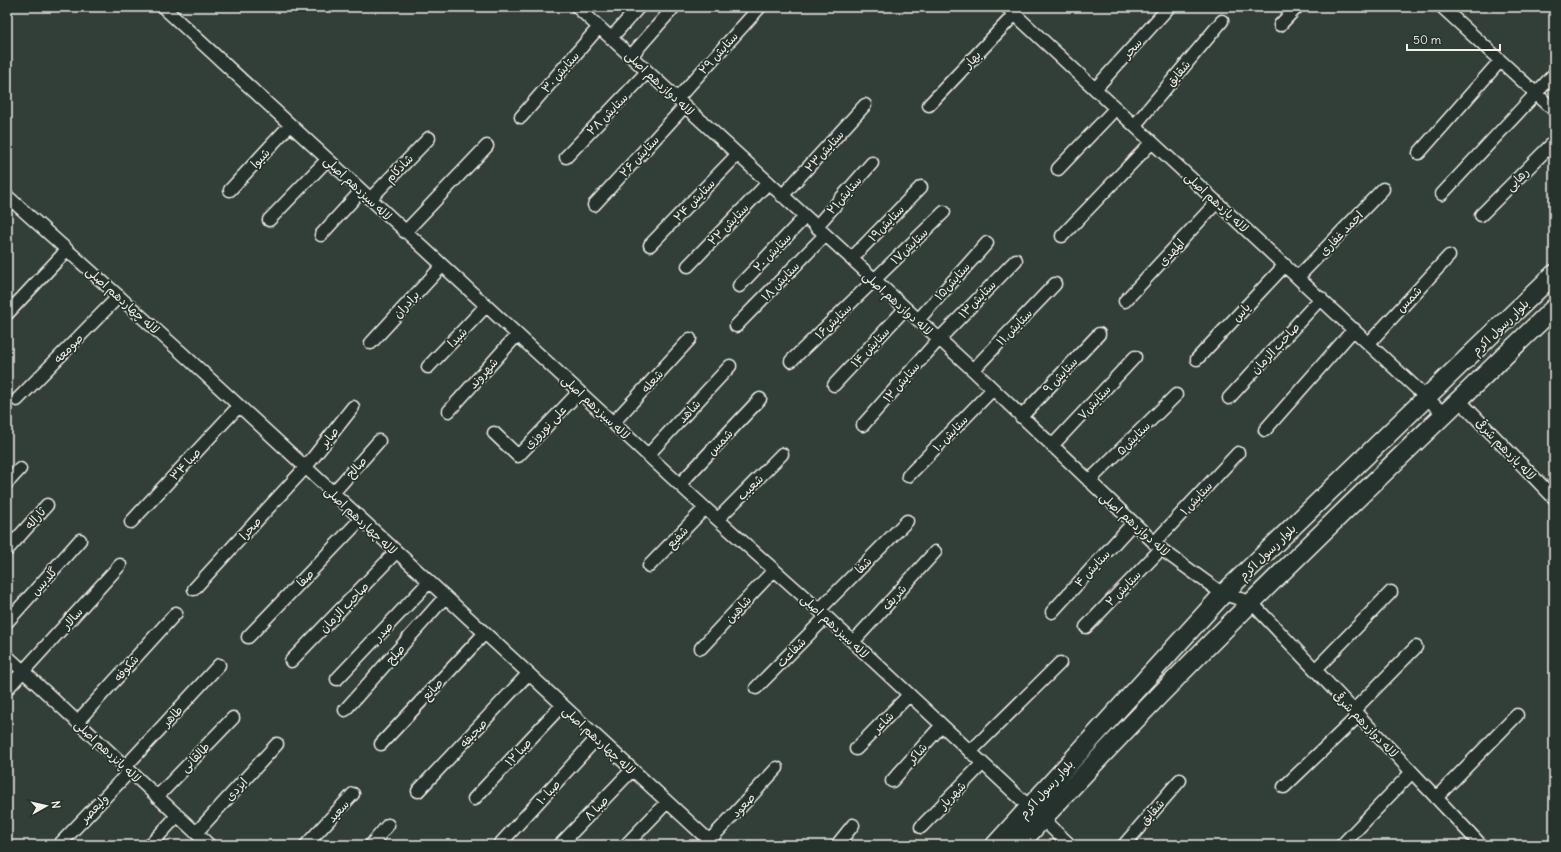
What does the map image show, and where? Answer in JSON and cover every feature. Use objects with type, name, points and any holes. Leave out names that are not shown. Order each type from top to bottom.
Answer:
[{"type":"main road","name":"بلوار رسول اکرم","points":[[1019,845],[1036,812],[1223,594],[1554,274]]},
{"type":"main road","name":"بلوار رسول اکرم","points":[[995,845],[1036,812],[1106,750],[1251,602],[1554,308]]},
{"type":"street","name":"لاله دوازدهم اصلی","points":[[577,7],[973,370],[1157,546],[1223,594]]},
{"type":"street","points":[[611,38],[639,7]]},
{"type":"street","points":[[631,56],[674,7]]},
{"type":"street","name":"ستایش ۲۹","points":[[681,103],[760,7]]},
{"type":"street","name":"سحر","points":[[1095,89],[1169,7]]},
{"type":"street","points":[[1280,25],[1297,7]]},
{"type":"street","points":[[1442,7],[1554,110]]},
{"type":"street","name":"لاله سیزدهم اصلی","points":[[169,9],[327,160],[705,508],[822,613],[1070,845]]},
{"type":"street","name":"لاله یازدهم اصلی","points":[[1011,10],[1444,414]]},
{"type":"street","name":"بهار","points":[[929,104],[1011,10]]},
{"type":"street","name":"شقایق","points":[[1135,125],[1222,21]]},
{"type":"street","name":"ستایش ۳۰","points":[[521,116],[599,27]]},
{"type":"street","points":[[1418,153],[1500,61]]},
{"type":"street","name":"ستایش ۲۸","points":[[566,157],[647,72]]},
{"type":"street","points":[[1442,194],[1554,74]]},
{"type":"street","name":"ستایش ۲۶","points":[[594,205],[681,103]]},
{"type":"street","name":"ستایش۲۳","points":[[782,196],[866,105]]},
{"type":"street","points":[[1058,169],[1116,108]]},
{"type":"street","name":"شیوا","points":[[230,190],[290,125]]},
{"type":"street","name":"شادکام","points":[[321,235],[429,138]]},
{"type":"street","points":[[1062,236],[1152,142]]},
{"type":"street","name":"رهایی","points":[[1481,215],[1554,142]]},
{"type":"street","points":[[405,232],[487,146]]},
{"type":"street","name":"ستایش ۲۴","points":[[650,245],[737,155]]},
{"type":"street","points":[[269,220],[327,160]]},
{"type":"street","name":"ستایش۲۱","points":[[820,231],[872,163]]},
{"type":"street","name":"ستایش ۲۲","points":[[688,266],[768,183]]},
{"type":"street","name":"ستایش۱۹","points":[[851,259],[921,187]]},
{"type":"street","name":"احمد غفاری","points":[[1298,277],[1383,189]]},
{"type":"street","name":"لاله چهاردهم اصلی","points":[[7,196],[239,406],[445,598],[712,843]]},
{"type":"street","name":"المهدی","points":[[1125,301],[1217,202]]},
{"type":"street","name":"ستایش۱۷","points":[[874,280],[944,212]]},
{"type":"street","name":"ستایش ۲۰","points":[[738,286],[805,217]]},
{"type":"street","name":"ستایش ۱۸","points":[[736,326],[820,231]]},
{"type":"street","name":"ستایش۱۵","points":[[918,320],[987,243]]},
{"type":"street","points":[[7,314],[67,250]]},
{"type":"street","name":"شمس","points":[[1369,343],[1449,256]]},
{"type":"street","name":"ستایش۱۳","points":[[939,339],[1016,260]]},
{"type":"street","name":"یاس","points":[[1197,359],[1285,265]]},
{"type":"street","name":"برادران","points":[[371,343],[442,266]]},
{"type":"street","name":"ستایش۱۶","points":[[791,361],[874,280]]},
{"type":"street","name":"ستایش ۱۱","points":[[973,370],[1055,284]]},
{"type":"street","name":"صومعه","points":[[17,400],[119,296]]},
{"type":"street","name":"صاحب الزمان","points":[[1229,398],[1321,298]]},
{"type":"street","name":"شیدا","points":[[428,367],[486,306]]},
{"type":"street","name":"ستایش ۱۴","points":[[834,385],[905,309]]},
{"type":"street","points":[[1265,430],[1354,329]]},
{"type":"street","name":"ستایش ۹","points":[[1021,417],[1099,334]]},
{"type":"street","name":"شهروند","points":[[449,411],[517,335]]},
{"type":"street","name":"شعله","points":[[613,423],[690,339]]},
{"type":"street","name":"ستایش ۱۲","points":[[863,425],[939,339]]},
{"type":"street","name":"ستایش۷","points":[[1052,446],[1135,357]]},
{"type":"street","name":"شاهد","points":[[648,455],[730,366]]},
{"type":"street","name":"ستایش ۱۰","points":[[908,476],[993,389]]},
{"type":"street","name":"علی نوروزی","points":[[494,433],[518,456],[579,392]]},
{"type":"street","name":"ستایش۵","points":[[1089,481],[1176,394]]},
{"type":"street","name":"شمس","points":[[680,484],[760,400]]},
{"type":"street","name":"لاله یازدهم شرقی","points":[[1459,400],[1554,498]]},
{"type":"street","name":"صبا ۳۴","points":[[131,522],[239,406]]},
{"type":"street","name":"صابر","points":[[306,468],[353,407]]},
{"type":"street","name":"صالح","points":[[333,493],[379,441]]},
{"type":"street","name":"ستایش ۱","points":[[1157,546],[1238,453]]},
{"type":"street","name":"شعیب","points":[[718,519],[782,454]]},
{"type":"street","name":"صحرا","points":[[194,589],[306,468]]},
{"type":"street","points":[[7,483],[20,469]]},
{"type":"street","name":"ثاراله","points":[[7,550],[47,505]]},
{"type":"street","name":"شفیع","points":[[649,566],[705,508]]},
{"type":"street","name":"صفا","points":[[248,638],[361,519]]},
{"type":"street","name":"شفا","points":[[822,613],[907,521]]},
{"type":"street","name":"ستایش ۴","points":[[1052,612],[1133,523]]},
{"type":"street","name":"گلدیس","points":[[7,622],[80,540]]},
{"type":"street","name":"ستایش ۲","points":[[1086,627],[1157,546]]},
{"type":"street","name":"صاحب الزمان","points":[[291,661],[396,552]]},
{"type":"street","name":"شریف","points":[[853,642],[935,552]]},
{"type":"street","name":"سالار","points":[[7,689],[120,565]]},
{"type":"street","name":"شاهین","points":[[701,648],[774,570]]},
{"type":"street","name":"صدر","points":[[337,679],[429,582]]},
{"type":"street","points":[[1315,670],[1391,592]]},
{"type":"street","points":[[1223,594],[1251,602]]},
{"type":"street","name":"صلح","points":[[345,710],[445,598]]},
{"type":"street","name":"لاله دوازدهم شرقی","points":[[1251,602],[1481,845]]},
{"type":"street","name":"شفاعت","points":[[756,688],[822,613]]},
{"type":"street","name":"شکوفه","points":[[77,722],[176,614]]},
{"type":"street","name":"صانع","points":[[381,744],[484,634]]},
{"type":"street","points":[[1284,787],[1356,713],[1416,647]]},
{"type":"street","name":"لاله پانزدهم اصلی","points":[[7,656],[177,816],[196,838],[209,845]]},
{"type":"street","points":[[970,752],[1060,663]]},
{"type":"street","name":"طاهر","points":[[127,769],[219,665]]},
{"type":"street","name":"صحیفه","points":[[418,791],[528,674]]},
{"type":"street","name":"شاعر","points":[[856,749],[909,695]]},
{"type":"street","name":"صبا ۱۲","points":[[474,799],[562,705]]},
{"type":"street","points":[[1436,798],[1517,715]]},
{"type":"street","name":"طالقانی","points":[[157,797],[233,718]]},
{"type":"street","name":"شاکر","points":[[892,781],[942,726]]},
{"type":"street","name":"صبا ۱۰","points":[[499,845],[597,738]]},
{"type":"street","name":"ایزدی","points":[[196,838],[277,744]]},
{"type":"street","name":"شهریار","points":[[921,827],[982,764]]},
{"type":"street","name":"صعود","points":[[712,843],[777,768]]},
{"type":"street","name":"ولیعصر","points":[[59,845],[127,769]]},
{"type":"street","name":"صبا ۸","points":[[560,845],[632,770]]},
{"type":"street","points":[[1342,845],[1412,772]]},
{"type":"street","name":"شقایق","points":[[1124,845],[1180,780]]},
{"type":"street","name":"سعید","points":[[306,845],[353,794]]},
{"type":"street","points":[[626,845],[667,802]]},
{"type":"street","points":[[150,845],[177,816]]},
{"type":"street","points":[[371,845],[388,824]]},
{"type":"street","points":[[837,845],[853,825]]}]
